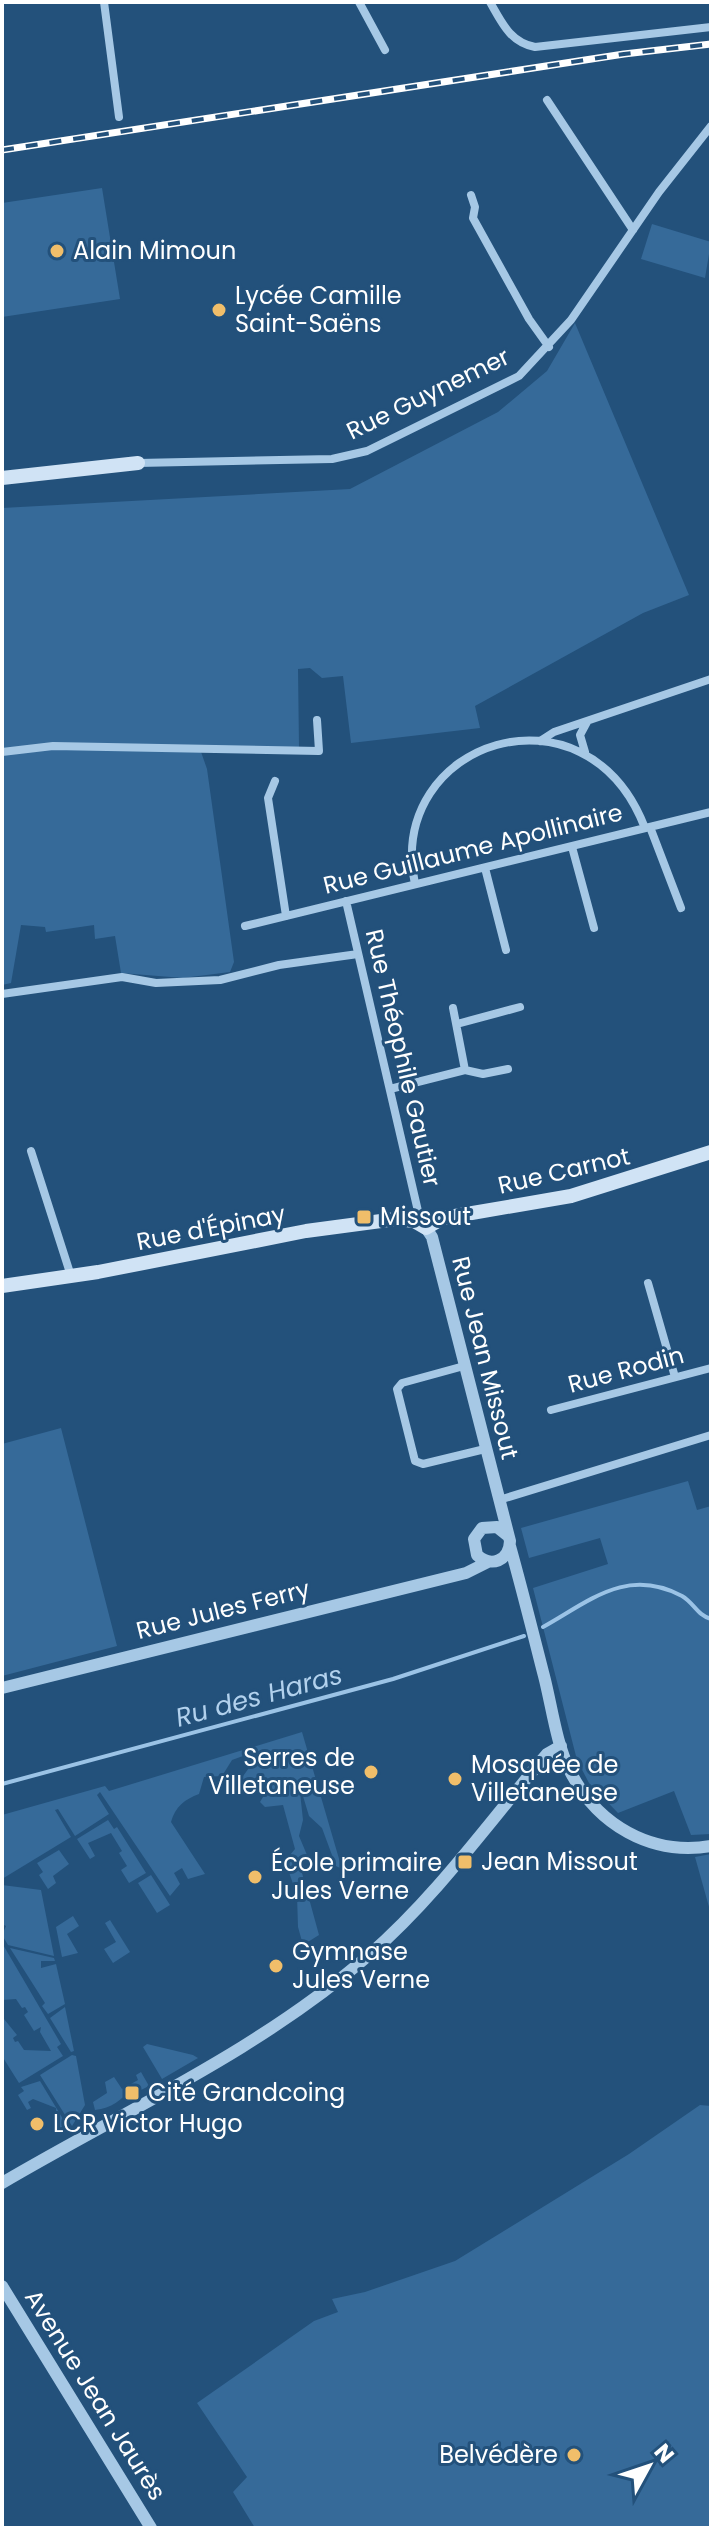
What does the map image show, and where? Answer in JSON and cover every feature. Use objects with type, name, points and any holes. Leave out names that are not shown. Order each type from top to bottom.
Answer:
[{"type":"main road","points":[[2,478],[138,463]]},
{"type":"main road","name":"Rue Carnot","points":[[424,1226],[443,1218],[595,1190],[711,1152]]},
{"type":"main road","name":"Rue d'Épinay","points":[[2,1286],[72,1277],[306,1231],[396,1219],[424,1226]]},
{"type":"street","points":[[104,2],[119,117]]},
{"type":"street","points":[[359,2],[385,50]]},
{"type":"street","points":[[490,2],[509,34],[520,44],[535,47],[711,27]]},
{"type":"street","points":[[547,100],[633,230]]},
{"type":"street","name":"Rue Guynemer","points":[[138,463],[332,459],[367,451],[519,376],[549,347],[711,126]]},
{"type":"street","points":[[471,195],[473,218],[529,319],[549,347]]},
{"type":"street","points":[[540,741],[554,732],[711,679]]},
{"type":"street","points":[[2,752],[53,746],[319,751],[317,720]]},
{"type":"street","points":[[585,752],[580,735],[587,721]]},
{"type":"street","points":[[415,884],[412,852],[415,832],[436,786],[461,761],[479,751],[521,740],[540,741],[585,752],[620,781],[635,803],[681,908]]},
{"type":"street","points":[[275,781],[268,798],[286,916]]},
{"type":"street","name":"Rue Guillaume Apollinaire","points":[[245,926],[711,812]]},
{"type":"street","points":[[572,847],[594,928]]},
{"type":"street","points":[[485,868],[506,950]]},
{"type":"street","name":"Rue Théophile Gautier","points":[[346,901],[424,1226]]},
{"type":"street","points":[[2,994],[122,977],[156,983],[220,980],[279,965],[358,954]]},
{"type":"street","points":[[457,1024],[520,1007]]},
{"type":"street","points":[[453,1008],[465,1070]]},
{"type":"street","points":[[390,1089],[465,1070],[483,1074],[508,1069]]},
{"type":"street","points":[[31,1151],[72,1277]]},
{"type":"street","name":"Rue Jean Missout","points":[[424,1226],[464,1366],[561,1746],[576,1780],[611,1822],[650,1843],[674,1847],[711,1846]]},
{"type":"street","points":[[648,1283],[675,1377]]},
{"type":"street","points":[[464,1366],[402,1383],[397,1389],[411,1447],[415,1461],[423,1464],[485,1449]]},
{"type":"street","name":"Rue Rodin","points":[[551,1410],[711,1368]]},
{"type":"street","points":[[455,1575],[474,1548],[475,1537],[485,1527],[499,1500],[711,1435]]},
{"type":"street","points":[[474,1548],[480,1558],[488,1562],[502,1559],[509,1540],[497,1527],[485,1527]]},
{"type":"street","name":"Rue Jean Missout","points":[[502,1559],[519,1580]]},
{"type":"street","name":"Rue Jules Ferry","points":[[2,1688],[455,1575],[488,1562]]},
{"type":"street","points":[[2,2183],[251,2043],[334,1984],[396,1930],[550,1750],[561,1746]]},
{"type":"street","name":"Avenue Jean Jaurès","points":[[2,2286],[151,2528]]},
{"type":"shaded area","name":"Alain Mimoun","points":[[102,188],[120,299],[2,317],[2,203]]},
{"type":"shaded area","points":[[652,224],[711,242],[705,278],[641,259]]},
{"type":"shaded area","points":[[575,323],[689,595],[643,613],[475,706],[480,728],[351,743],[343,676],[322,678],[310,668],[298,669],[299,747],[200,749],[207,769],[234,962],[230,972],[183,978],[121,973],[115,936],[95,939],[94,925],[46,932],[45,927],[21,925],[11,983],[2,985],[2,508],[350,489],[498,412],[547,371]]},
{"type":"shaded area","points":[[61,1428],[117,1646],[2,1676],[2,1444]]},
{"type":"shaded area","points":[[688,1481],[697,1510],[711,1506],[711,1834],[691,1835],[674,1791],[618,1813],[589,1783],[577,1760],[533,1588],[608,1564],[600,1538],[529,1558],[521,1528]]},
{"type":"shaded area","points":[[302,1732],[342,1869],[336,1866],[322,1828],[309,1816],[299,1783],[303,1820],[299,1836],[307,1855],[299,1862],[319,1935],[303,1945],[298,1927],[297,1895],[285,1861],[295,1849],[283,1805],[265,1807],[260,1802],[266,1792],[262,1785],[250,1790],[243,1787],[241,1779],[251,1765],[243,1756],[232,1760],[222,1776],[204,1777],[199,1794],[185,1801],[175,1812],[171,1822],[205,1874],[188,1879],[182,1868],[174,1873],[180,1884],[170,1896],[100,1792],[97,1795],[109,1814],[75,1836],[58,1809],[55,1810],[71,1837],[2,1879],[2,1815],[105,1786],[109,1791]]},
{"type":"shaded area","points":[[108,1820],[114,1829],[117,1827],[146,1873],[129,1883],[121,1870],[127,1866],[119,1853],[122,1851],[111,1833],[88,1843],[95,1856],[90,1859],[77,1839]]},
{"type":"shaded area","points":[[59,1850],[69,1864],[53,1876],[56,1883],[48,1889],[39,1875],[43,1872],[37,1863]]},
{"type":"shaded area","points":[[711,1854],[711,1914],[695,1857]]},
{"type":"shaded area","points":[[151,1875],[170,1905],[157,1913],[138,1883]]},
{"type":"shaded area","points":[[2,1885],[41,1890],[54,1956],[8,1945],[2,1935],[6,1926],[2,1924]]},
{"type":"shaded area","points":[[73,1916],[79,1926],[67,1934],[78,1953],[62,1957],[56,1927]]},
{"type":"shaded area","points":[[110,1920],[130,1952],[113,1963],[104,1949],[116,1942],[105,1923]]},
{"type":"shaded area","points":[[2,1943],[61,2044],[57,2047],[63,2056],[19,2083],[2,2056],[4,2019],[17,2035],[13,2038],[15,2042],[18,2041],[24,2050],[51,2051],[40,2032],[41,2027],[34,2031],[24,2015],[28,2012],[25,2007],[22,2008],[16,1999],[2,2000]]},
{"type":"shaded area","points":[[10,1948],[54,1958],[55,1961],[41,1961],[41,1968],[56,1964],[65,2004],[48,2014],[42,2006],[45,2003]]},
{"type":"shaded area","points":[[65,2007],[74,2051],[71,2052],[50,2018]]},
{"type":"shaded area","points":[[147,2044],[198,2058],[162,2079],[143,2047]]},
{"type":"shaded area","points":[[72,2055],[76,2056],[85,2105],[72,2126],[40,2075]]},
{"type":"shaded area","points":[[141,2072],[149,2086],[139,2091],[131,2089],[116,2103],[95,2110],[93,2102],[107,2093],[105,2082],[114,2077],[122,2089],[138,2080],[136,2075]]},
{"type":"shaded area","points":[[40,2081],[66,2124],[58,2130],[56,2108],[33,2099],[28,2102],[31,2108],[27,2110],[18,2095],[24,2091],[21,2087]]},
{"type":"shaded area","points":[[700,2105],[711,2106],[711,2528],[255,2528],[233,2492],[247,2477],[197,2403],[314,2321],[338,2312],[332,2299],[365,2292],[455,2261],[629,2154]]},
{"type":"waterway","name":"Ru des Haras","points":[[543,1627],[610,1590],[644,1585],[682,1596],[702,1615],[711,1619]]},
{"type":"waterway","name":"Ru des Haras","points":[[2,1784],[393,1679],[524,1636]]},
{"type":"railway","points":[[2,150],[624,54],[711,44]]},
{"type":"place","name":"Alain Mimoun","points":[[57,251]]},
{"type":"place","name":"Lycée Camille Saint-Saëns","points":[[219,310]]},
{"type":"place","name":"Missout","points":[[364,1217]]},
{"type":"place","name":"Serres de Villetaneuse","points":[[371,1772]]},
{"type":"place","name":"Mosquée de Villetaneuse","points":[[455,1779]]},
{"type":"place","name":"Jean Missout","points":[[465,1862]]},
{"type":"place","name":"École primaire Jules Verne","points":[[255,1877]]},
{"type":"place","name":"Gymnase Jules Verne","points":[[276,1966]]},
{"type":"place","name":"Cité Grandcoing","points":[[132,2093]]},
{"type":"place","name":"LCR Victor Hugo","points":[[37,2124]]},
{"type":"place","name":"Belvédère","points":[[574,2455]]}]
